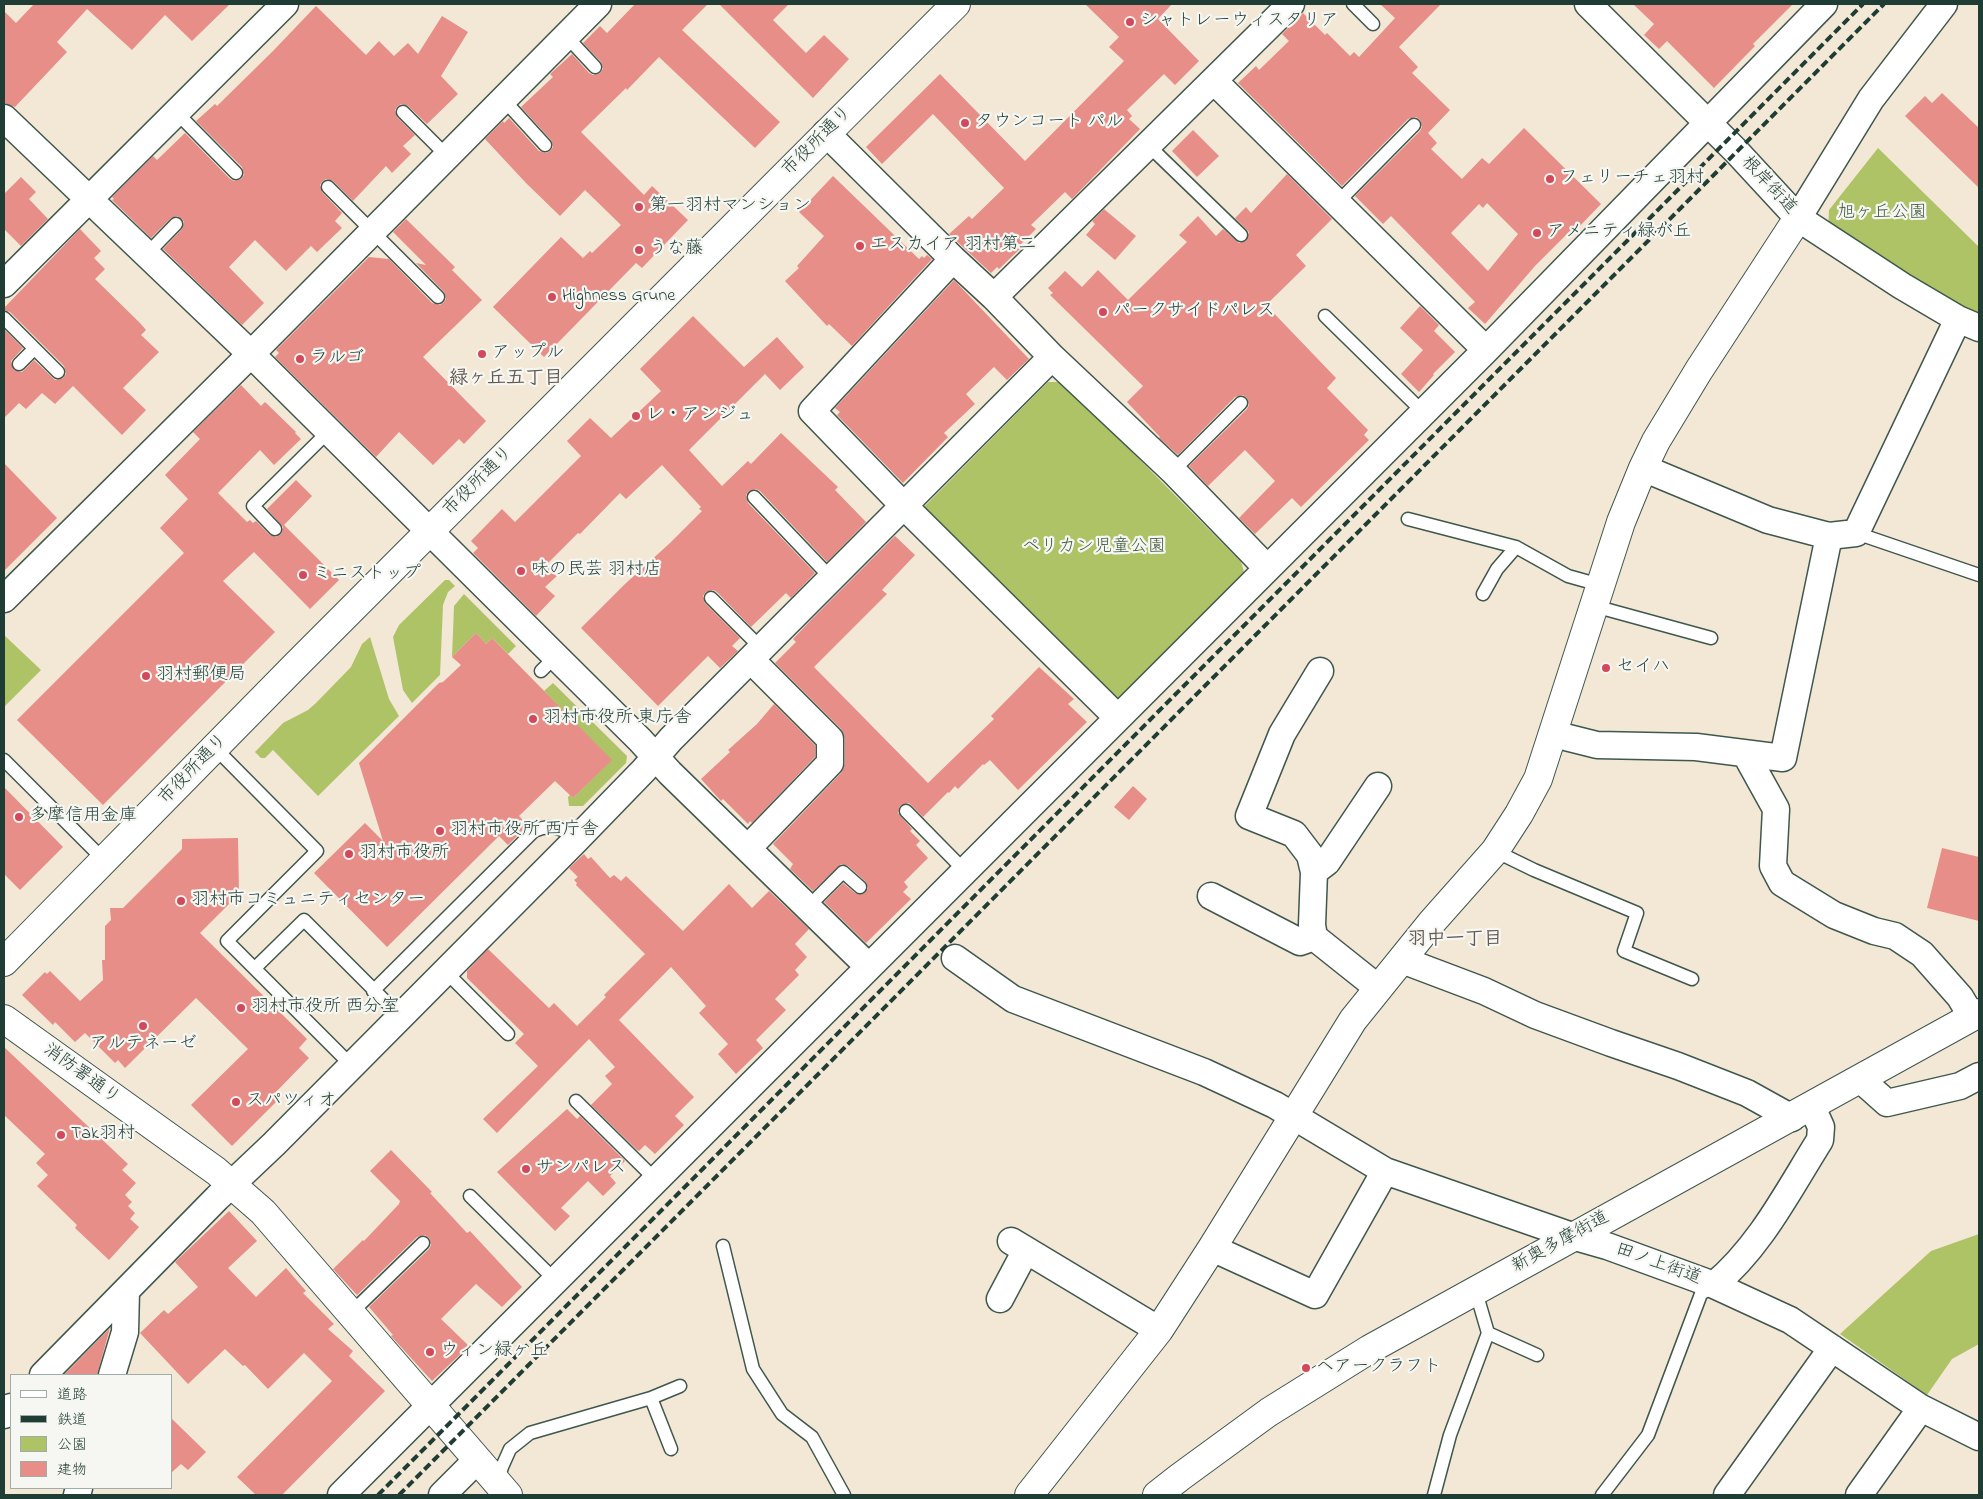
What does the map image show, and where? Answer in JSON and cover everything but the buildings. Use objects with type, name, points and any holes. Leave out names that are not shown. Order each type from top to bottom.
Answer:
[{"type":"street","points":[[4,284],[285,4]]},
{"type":"street","points":[[4,599],[251,354],[446,155],[567,37],[598,4]]},
{"type":"street","name":"市役所通り","points":[[4,962],[430,531],[956,4]]},
{"type":"street","points":[[994,297],[1291,4]]},
{"type":"street","name":"根岸街道","points":[[1588,4],[1736,151],[1798,218],[1902,286],[1969,323]]},
{"type":"street","points":[[341,1495],[1486,350],[1824,4]]},
{"type":"street","points":[[1029,1495],[1159,1330],[1353,1020],[1432,922],[1495,851],[1519,814],[1538,779],[1621,522],[1656,441],[1699,370],[1798,218],[1871,99],[1944,4]]},
{"type":"street","points":[[1214,80],[1486,350]]},
{"type":"street","points":[[4,118],[251,354],[430,531],[548,664],[656,757],[868,967]]},
{"type":"street","points":[[826,133],[994,297],[1052,357],[1173,471],[1267,568]]},
{"type":"street","points":[[953,259],[812,411],[904,506],[1117,717]]},
{"type":"street","points":[[1643,468],[1768,520],[1829,536],[1856,533],[1969,323]]},
{"type":"street","points":[[44,1374],[157,1258],[274,1144],[576,840],[671,739],[1052,357]]},
{"type":"street","points":[[1553,734],[1597,745],[1696,747],[1783,758],[1829,536]]},
{"type":"street","points":[[748,848],[830,763],[830,739],[757,654]]},
{"type":"street","points":[[1320,671],[1282,734],[1249,816],[1294,834],[1310,855],[1314,872],[1312,925],[1314,937],[1378,988]]},
{"type":"street","points":[[1745,753],[1776,809],[1773,866],[1782,884],[1834,915],[1874,931],[1895,936],[1922,954],[1976,1015]]},
{"type":"street","points":[[1314,872],[1327,862],[1378,786]]},
{"type":"street","points":[[1211,896],[1300,942],[1314,937]]},
{"type":"street","name":"田ノ上街道","points":[[955,958],[1013,1000],[1204,1072],[1275,1105],[1385,1171],[1714,1285],[1790,1320],[1921,1408],[1979,1437]]},
{"type":"street","points":[[1402,960],[1484,990],[1535,1015],[1802,1112],[1821,1127],[1820,1140],[1757,1240],[1731,1270],[1714,1285]]},
{"type":"street","name":"新奥多摩街道","points":[[1157,1495],[1180,1476],[1269,1412],[1370,1349],[1976,1015]]},
{"type":"street","name":"消防署通り","points":[[4,1019],[232,1184],[263,1212],[503,1489]]},
{"type":"street","points":[[1860,1079],[1887,1103],[1960,1086],[1979,1076]]},
{"type":"street","points":[[1212,1248],[1315,1296],[1385,1171]]},
{"type":"street","points":[[1000,1299],[1018,1245],[1159,1330]]},
{"type":"street","points":[[112,1374],[125,1332],[126,1291]]},
{"type":"street","points":[[1727,1495],[1832,1348]]},
{"type":"street","points":[[1858,1495],[1921,1408]]},
{"type":"street","points":[[442,1495],[477,1460]]},
{"type":"lane","points":[[1353,4],[1372,24]]},
{"type":"lane","points":[[567,37],[596,67]]},
{"type":"lane","points":[[503,99],[545,145]]},
{"type":"lane","points":[[176,112],[236,173]]},
{"type":"lane","points":[[403,112],[446,155]]},
{"type":"lane","points":[[1337,203],[1414,125]]},
{"type":"lane","points":[[1149,146],[1241,235]]},
{"type":"lane","points":[[328,187],[438,297]]},
{"type":"lane","points":[[146,255],[176,224]]},
{"type":"lane","points":[[1325,316],[1423,412]]},
{"type":"lane","points":[[4,318],[58,372]]},
{"type":"lane","points":[[19,364],[34,348]]},
{"type":"lane","points":[[1173,471],[1241,402]]},
{"type":"lane","points":[[275,529],[253,506],[328,431]]},
{"type":"lane","points":[[754,497],[831,578]]},
{"type":"lane","points":[[1408,519],[1516,547],[1568,576],[1597,595],[1712,638]]},
{"type":"lane","points":[[1856,533],[1979,575]]},
{"type":"lane","points":[[1483,594],[1497,569],[1516,547]]},
{"type":"lane","points":[[711,598],[757,654]]},
{"type":"lane","points":[[215,748],[317,851],[227,941],[351,1065]]},
{"type":"lane","points":[[4,760],[105,861]]},
{"type":"lane","points":[[906,811],[965,871]]},
{"type":"lane","points":[[373,991],[534,831],[550,826],[565,830],[576,840]]},
{"type":"lane","points":[[1495,851],[1534,870],[1637,913],[1624,952],[1692,979]]},
{"type":"lane","points":[[808,907],[842,872],[860,887]]},
{"type":"lane","points":[[255,968],[304,920],[400,1016]]},
{"type":"lane","points":[[445,971],[508,1034]]},
{"type":"lane","points":[[576,1101],[656,1180]]},
{"type":"lane","points":[[470,1196],[555,1280]]},
{"type":"lane","points":[[351,1314],[423,1243]]},
{"type":"lane","points":[[723,1246],[753,1368],[782,1414],[812,1437],[844,1495]]},
{"type":"lane","points":[[1602,1495],[1648,1435],[1701,1294],[1714,1285]]},
{"type":"lane","points":[[1434,1495],[1450,1435],[1488,1333],[1476,1292]]},
{"type":"lane","points":[[1488,1333],[1538,1355]]},
{"type":"lane","points":[[503,1489],[502,1467],[510,1449],[530,1433],[651,1398],[680,1386]]},
{"type":"lane","points":[[651,1398],[671,1448]]},
{"type":"green space","name":"旭ヶ丘公園","points":[[1878,148],[1979,247],[1979,318],[1828,234],[1829,210]]},
{"type":"green space","name":"ペリカン児童公園","points":[[1048,382],[1063,382],[1241,562],[1245,575],[1123,697],[1109,699],[922,509]]},
{"type":"green space","points":[[445,580],[449,580],[455,586],[448,592],[443,605],[440,675],[412,703],[403,690],[393,637],[399,625]]},
{"type":"green space","points":[[464,594],[516,646],[508,654],[492,638],[486,644],[476,633],[452,657],[454,606]]},
{"type":"green space","points":[[4,635],[41,670],[4,707]]},
{"type":"green space","points":[[370,637],[389,699],[399,716],[318,796],[273,750],[265,758],[261,758],[255,752],[283,723],[308,710],[316,703],[351,667],[362,644]]},
{"type":"green space","points":[[553,683],[627,756],[626,763],[583,806],[569,806],[568,797],[570,795],[573,798],[611,760],[544,691]]},
{"type":"green space","points":[[1979,1234],[1979,1344],[1952,1359],[1927,1395],[1840,1334],[1931,1251]]},
{"type":"railway","points":[[378,1495],[1863,4]]},
{"type":"railway","points":[[399,1495],[1884,4]]},
{"type":"place","name":"シャトレーウィスタリア","points":[[1130,22]]},
{"type":"place","name":"タウンコート パル","points":[[965,123]]},
{"type":"place","name":"フェリーチェ羽村","points":[[1550,179]]},
{"type":"place","name":"第一羽村マンション","points":[[639,207]]},
{"type":"place","name":"アメニティ緑が丘","points":[[1537,233]]},
{"type":"place","name":"エスカイア 羽村第二","points":[[860,246]]},
{"type":"place","name":"うな藤","points":[[639,250]]},
{"type":"place","name":"Highness Grune","points":[[552,297]]},
{"type":"place","name":"パークサイドパレス","points":[[1103,312]]},
{"type":"place","name":"アップル","points":[[482,354]]},
{"type":"place","name":"ラルゴ","points":[[300,359]]},
{"type":"place","name":"レ・アンジュ","points":[[636,416]]},
{"type":"place","name":"味の民芸 羽村店","points":[[521,571]]},
{"type":"place","name":"ミニストップ","points":[[303,575]]},
{"type":"place","name":"セイハ","points":[[1606,668]]},
{"type":"place","name":"羽村郵便局","points":[[146,676]]},
{"type":"place","name":"羽村市役所 東庁舎","points":[[533,719]]},
{"type":"place","name":"多摩信用金庫","points":[[19,817]]},
{"type":"place","name":"羽村市役所 西庁舎","points":[[440,831]]},
{"type":"place","name":"羽村市役所","points":[[349,854]]},
{"type":"place","name":"羽村市コミュニティセンター","points":[[181,901]]},
{"type":"place","name":"羽村市役所 西分室","points":[[241,1008]]},
{"type":"place","name":"アルテネーゼ","points":[[143,1026]]},
{"type":"place","name":"スパツィオ","points":[[236,1102]]},
{"type":"place","name":"Tak羽村","points":[[61,1135]]},
{"type":"place","name":"サンパレス","points":[[526,1169]]},
{"type":"place","name":"ウィン緑ヶ丘","points":[[430,1352]]},
{"type":"place","name":"ヘアークラフト","points":[[1306,1368]]},
{"type":"district","name":"緑ヶ丘五丁目","points":[[506,380]]},
{"type":"district","name":"羽中一丁目","points":[[1455,941]]}]
